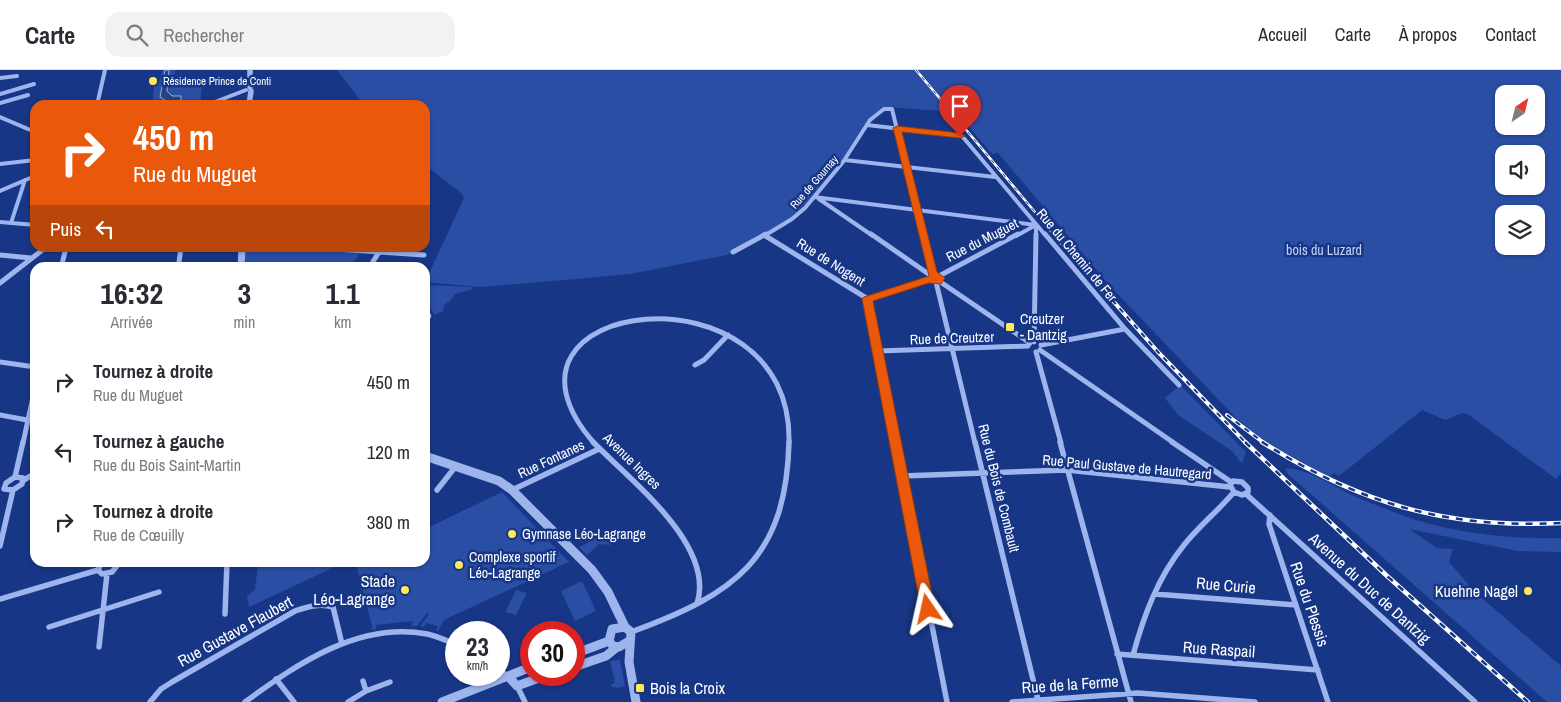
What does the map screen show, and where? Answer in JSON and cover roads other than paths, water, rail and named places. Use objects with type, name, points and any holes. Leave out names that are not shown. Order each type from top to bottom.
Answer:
[{"type":"street","points":[[98,100],[105,70]]},
{"type":"street","points":[[249,100],[250,70]]},
{"type":"street","points":[[0,78],[17,76]]},
{"type":"street","points":[[0,94],[34,84]]},
{"type":"street","points":[[220,100],[249,89]]},
{"type":"street","points":[[0,103],[28,95]]},
{"type":"street","name":"Rue de Gournay","points":[[733,252],[798,215],[816,197],[845,160],[867,125],[877,113],[892,108],[897,128]]},
{"type":"street","points":[[0,123],[2,118],[30,130]]},
{"type":"street","points":[[867,125],[897,128],[918,210],[931,276]]},
{"type":"street","name":"Rue du Chemin de Fer","points":[[897,128],[962,136],[1125,329],[1179,385]]},
{"type":"street","points":[[845,160],[996,178]]},
{"type":"street","points":[[0,164],[30,161]]},
{"type":"street","points":[[0,191],[30,178]]},
{"type":"street","points":[[11,223],[25,180]]},
{"type":"street","points":[[816,197],[1036,225],[1031,344]]},
{"type":"street","points":[[816,197],[1039,349],[1232,487],[1184,544],[1154,594],[1141,624],[1133,655]]},
{"type":"street","points":[[0,222],[30,225]]},
{"type":"street","name":"Rue du Muguet","points":[[938,280],[1036,225]]},
{"type":"street","name":"Rue de Nogent","points":[[764,235],[868,299],[947,702]]},
{"type":"street","points":[[0,283],[39,252]]},
{"type":"street","points":[[179,262],[180,252]]},
{"type":"street","points":[[373,262],[379,252],[424,255]]},
{"type":"street","points":[[0,255],[31,258]]},
{"type":"street","points":[[868,299],[931,276]]},
{"type":"street","name":"Rue du Bois de Combault","points":[[938,280],[952,350],[1038,700]]},
{"type":"street","name":"Avenue Ingres","points":[[621,637],[710,597],[738,577],[768,544],[783,506],[789,468],[787,413],[777,384],[758,357],[728,335],[692,322],[643,319],[608,326],[586,338],[575,350],[568,363],[565,388],[577,420],[598,449],[639,484],[662,509],[690,553],[702,586],[710,597]]},
{"type":"street","points":[[1039,349],[1125,329]]},
{"type":"street","points":[[694,365],[704,360],[728,335]]},
{"type":"street","points":[[1031,344],[1039,349],[1067,470],[1131,702]]},
{"type":"street","name":"Rue de Creutzer","points":[[878,351],[952,350],[1031,344]]},
{"type":"street","points":[[0,362],[30,366]]},
{"type":"street","points":[[15,477],[30,408]]},
{"type":"street","points":[[0,415],[27,420]]},
{"type":"street","name":"Rue Fontanes","points":[[512,490],[598,449]]},
{"type":"street","points":[[430,458],[499,481],[512,490],[592,570],[608,592],[620,615],[621,637],[629,662],[636,702]]},
{"type":"street","points":[[437,490],[456,466]]},
{"type":"street","name":"Rue Paul Gustave de Hautregard","points":[[902,476],[1067,470],[1232,487],[1242,495],[1246,494]]},
{"type":"street","points":[[24,480],[20,477],[15,477],[6,483],[2,490],[13,490],[30,476]]},
{"type":"street","name":"Avenue du Duc de Dantzig","points":[[1232,487],[1236,480],[1244,483],[1248,488],[1246,494],[1475,702]]},
{"type":"street","points":[[0,546],[13,490]]},
{"type":"street","name":"Rue du Plessis","points":[[1270,515],[1269,524],[1328,702]]},
{"type":"street","points":[[0,599],[98,570],[100,567]]},
{"type":"street","points":[[98,570],[102,574],[107,574],[118,567]]},
{"type":"street","points":[[225,614],[226,567]]},
{"type":"street","points":[[99,648],[107,574]]},
{"type":"street","points":[[697,604],[702,586]]},
{"type":"street","points":[[49,627],[158,592]]},
{"type":"street","name":"Rue Curie","points":[[1154,594],[1296,605]]},
{"type":"street","name":"Rue Gustave Flaubert","points":[[150,702],[161,689],[172,682],[295,611],[311,606],[324,604],[333,607],[342,644]]},
{"type":"street","points":[[245,702],[276,679],[316,656],[342,644],[378,633],[404,630],[433,634],[445,639]]},
{"type":"street","points":[[585,651],[621,637]]},
{"type":"street","points":[[585,663],[609,655],[621,637]]},
{"type":"street","points":[[592,649],[600,658]]},
{"type":"street","name":"Rue Raspail","points":[[1117,654],[1318,670]]},
{"type":"street","points":[[510,678],[517,686],[525,702]]},
{"type":"street","points":[[276,679],[294,702]]},
{"type":"street","points":[[363,681],[366,691]]},
{"type":"street","points":[[348,702],[366,691],[390,682]]},
{"type":"street","points":[[442,702],[483,686]]},
{"type":"street","name":"Rue de la Ferme","points":[[1012,702],[1130,694],[1255,702]]},
{"type":"railway","points":[[916,70],[1055,236]]},
{"type":"railway","points":[[1054,234],[1158,352],[1245,442]]},
{"type":"railway","points":[[1227,415],[1264,443]]},
{"type":"railway","points":[[1245,442],[1386,575],[1528,702]]},
{"type":"railway","points":[[1262,442],[1333,481],[1404,508],[1441,516],[1479,521],[1519,524],[1561,523]]},
{"type":"place","name":"Résidence Prince de Conti","points":[[153,81]]},
{"type":"place","name":"Creutzer - Dantzig","points":[[1010,327]]},
{"type":"place","name":"Gymnase Léo-Lagrange","points":[[512,534]]},
{"type":"place","name":"Complexe sportif Léo-Lagrange","points":[[459,565]]},
{"type":"place","name":"Stade Léo-Lagrange","points":[[405,590]]},
{"type":"place","name":"Kuehne Nagel","points":[[1528,591]]},
{"type":"place","name":"Bois la Croix","points":[[640,688]]},
{"type":"park label","name":"bois du Luzard","points":[[1324,250]]}]
